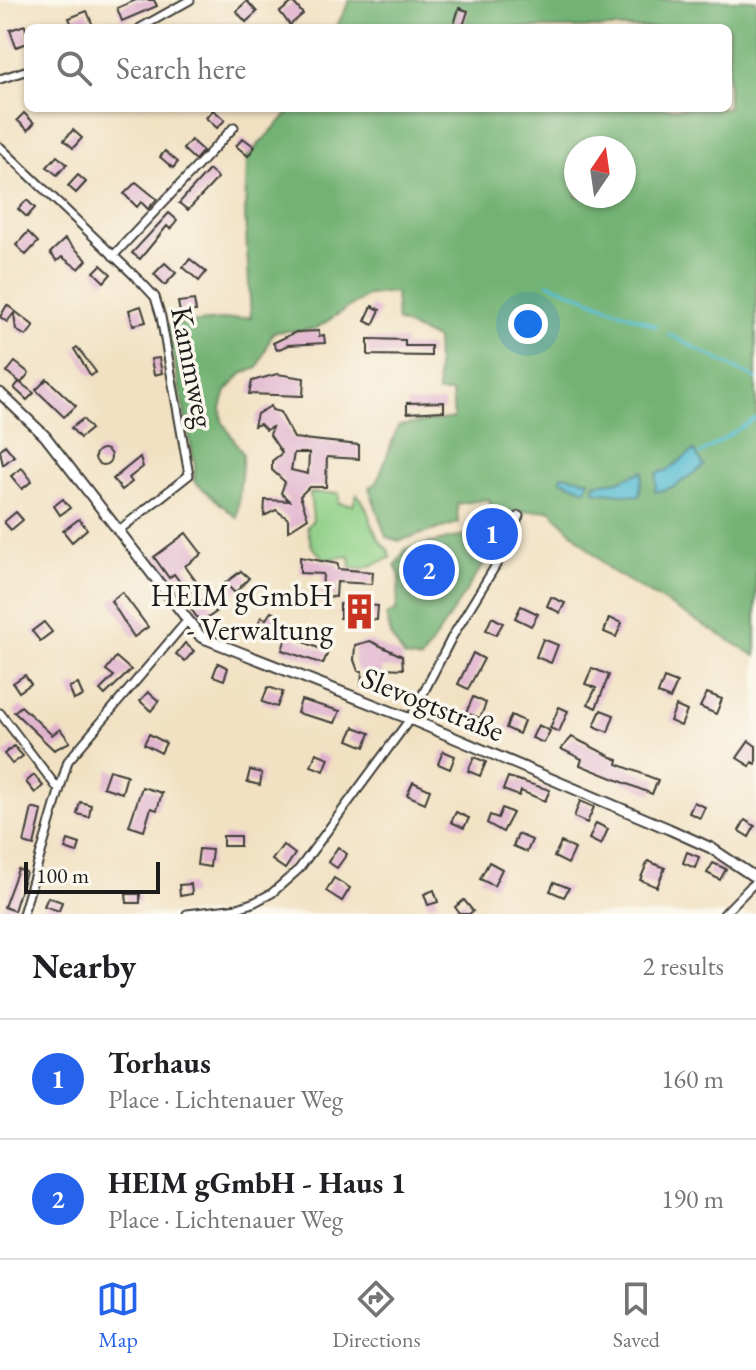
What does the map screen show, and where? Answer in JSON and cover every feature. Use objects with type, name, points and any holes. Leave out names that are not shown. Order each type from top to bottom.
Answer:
[{"type":"street","points":[[147,24],[190,0]]},
{"type":"street","points":[[0,79],[24,71]]},
{"type":"street","points":[[113,256],[234,127]]},
{"type":"street","name":"Kammweg","points":[[0,147],[155,297],[189,475],[118,531]]},
{"type":"street","name":"Slevogtstraße","points":[[0,393],[45,436],[186,622],[201,637],[223,649],[410,719],[669,829],[711,848],[756,879]]},
{"type":"street","points":[[187,914],[238,908],[272,893],[299,869],[410,719],[452,637],[504,552],[519,516]]},
{"type":"street","points":[[23,914],[68,761],[186,622]]},
{"type":"street","points":[[0,713],[59,790]]},
{"type":"street","points":[[724,914],[756,879]]},
{"type":"green space","points":[[350,0],[756,0],[756,656],[610,570],[550,510],[492,513],[489,499],[457,504],[458,523],[399,541],[386,537],[369,487],[377,483],[398,426],[454,418],[452,393],[438,393],[436,339],[397,321],[395,292],[368,295],[315,329],[273,332],[258,368],[243,373],[226,391],[221,408],[222,421],[243,454],[237,518],[194,481],[195,466],[167,325],[251,317],[245,215],[247,157],[289,112],[732,112],[732,24],[338,24]]},
{"type":"green space","points":[[310,493],[339,493],[339,503],[353,505],[357,494],[390,558],[365,568],[351,567],[350,556],[325,559],[312,547],[307,527],[313,520]]},
{"type":"green space","points":[[483,531],[489,545],[496,545],[421,660],[405,657],[391,637],[386,615],[396,611],[400,575],[395,566],[406,549]]},
{"type":"water","points":[[694,450],[704,466],[674,487],[655,492],[657,473],[668,470]]},
{"type":"water","points":[[643,471],[639,496],[594,491],[595,484],[618,481]]},
{"type":"water","points":[[562,475],[589,480],[586,490],[561,480]]},
{"type":"building","points":[[136,0],[154,0],[157,6],[122,21],[117,8]]},
{"type":"building","points":[[247,1],[257,12],[246,22],[236,11]]},
{"type":"building","points":[[293,2],[303,14],[289,24],[280,12]]},
{"type":"building","points":[[459,8],[468,11],[463,24],[454,24]]},
{"type":"building","points":[[87,11],[92,24],[71,24],[69,18]]},
{"type":"building","points":[[24,25],[24,44],[16,47],[10,30]]},
{"type":"building","points":[[215,112],[225,120],[217,128],[206,118]]},
{"type":"building","points":[[24,113],[34,123],[28,130],[17,120]]},
{"type":"building","points":[[73,130],[82,138],[73,148],[64,140]]},
{"type":"building","points":[[243,138],[255,147],[248,156],[236,146]]},
{"type":"building","points":[[191,140],[203,151],[195,160],[183,149]]},
{"type":"building","points":[[165,151],[178,162],[173,168],[160,157]]},
{"type":"building","points":[[57,156],[67,164],[57,175],[47,167]]},
{"type":"building","points":[[209,170],[218,178],[188,210],[179,203]]},
{"type":"building","points":[[78,175],[86,182],[76,193],[68,186]]},
{"type":"building","points":[[136,182],[157,199],[148,209],[141,202],[137,207],[124,194]]},
{"type":"building","points":[[27,200],[35,208],[27,217],[18,209]]},
{"type":"building","points":[[169,213],[177,220],[170,229],[167,226],[140,259],[132,253]]},
{"type":"building","points":[[28,232],[38,242],[26,255],[16,245]]},
{"type":"building","points":[[65,239],[87,260],[79,269],[62,257],[57,261],[50,253]]},
{"type":"building","points":[[190,259],[206,272],[199,281],[183,267]]},
{"type":"building","points":[[165,263],[176,273],[165,285],[154,274]]},
{"type":"building","points":[[101,265],[111,274],[104,282],[94,272]]},
{"type":"building","points":[[194,300],[196,311],[180,313],[178,302]]},
{"type":"building","points":[[7,305],[34,326],[26,336],[16,330],[14,313],[7,322],[0,317]]},
{"type":"building","points":[[141,306],[146,322],[133,325],[129,310]]},
{"type":"building","points":[[372,306],[380,310],[373,325],[365,321]]},
{"type":"building","points":[[319,331],[319,336],[324,335],[325,343],[288,345],[277,350],[273,343],[296,332]]},
{"type":"building","points":[[368,339],[405,340],[405,346],[431,346],[431,356],[368,355]]},
{"type":"building","points":[[77,347],[96,372],[91,376],[74,349]]},
{"type":"building","points":[[159,358],[162,373],[154,375],[151,359]]},
{"type":"building","points":[[15,362],[29,373],[21,383],[7,372]]},
{"type":"building","points":[[277,374],[304,378],[303,396],[249,394],[252,381]]},
{"type":"building","points":[[47,379],[76,406],[64,417],[36,390]]},
{"type":"building","points":[[19,382],[34,393],[27,400],[14,388]]},
{"type":"building","points":[[444,402],[444,411],[407,413],[407,403]]},
{"type":"building","points":[[271,406],[272,410],[280,412],[294,438],[359,445],[359,459],[327,457],[326,487],[309,487],[300,496],[308,518],[288,531],[288,519],[276,510],[264,516],[265,500],[289,501],[281,493],[285,482],[272,470],[272,461],[282,453],[270,435],[272,427],[266,430],[260,424],[254,426],[257,414]],"holes":[[[294,453],[309,453],[308,474],[291,470]]]},
{"type":"building","points":[[83,419],[91,429],[80,438],[71,428]]},
{"type":"building","points":[[5,445],[14,456],[3,465],[0,450]]},
{"type":"building","points":[[103,449],[109,451],[109,463],[103,465],[97,463],[95,457],[97,451]]},
{"type":"building","points":[[140,457],[143,467],[129,478],[132,482],[122,490],[113,479]]},
{"type":"building","points":[[22,468],[32,481],[22,489],[11,476]]},
{"type":"building","points":[[63,499],[70,508],[60,515],[54,506]]},
{"type":"building","points":[[16,512],[23,520],[11,530],[4,522]]},
{"type":"building","points":[[79,519],[87,529],[72,542],[63,531]]},
{"type":"building","points":[[495,525],[499,541],[490,543],[486,528]]},
{"type":"building","points":[[186,533],[202,554],[185,566],[198,584],[188,593],[174,574],[169,578],[154,557]]},
{"type":"building","points":[[300,557],[338,564],[338,569],[373,572],[372,584],[337,582],[336,597],[322,596],[323,574],[300,573]]},
{"type":"building","points":[[438,561],[442,574],[420,579],[417,566]]},
{"type":"building","points":[[241,571],[249,578],[235,593],[225,583]]},
{"type":"building","points":[[122,592],[148,627],[134,637],[111,601]]},
{"type":"building","points":[[551,597],[565,603],[560,613],[547,606]]},
{"type":"building","points":[[205,598],[216,612],[201,623],[191,609]]},
{"type":"building","name":"HEIM gGmbH - Verwaltung","points":[[354,599],[363,600],[363,605],[378,606],[377,620],[340,618],[340,604],[353,605]]},
{"type":"building","points":[[521,606],[538,614],[531,626],[515,618]]},
{"type":"building","points":[[271,612],[281,616],[277,629],[258,624],[261,617],[266,619]]},
{"type":"building","points":[[492,617],[503,623],[496,635],[486,630]]},
{"type":"building","points":[[609,618],[622,623],[616,637],[604,632]]},
{"type":"building","points":[[44,622],[52,632],[40,641],[32,631]]},
{"type":"building","points":[[287,635],[328,652],[323,664],[282,650]]},
{"type":"building","points":[[543,639],[558,645],[551,663],[536,657]]},
{"type":"building","points":[[370,641],[402,656],[403,669],[382,668],[382,686],[361,685],[362,671],[358,671],[354,660],[355,645]]},
{"type":"building","points":[[185,643],[194,651],[185,661],[176,654]]},
{"type":"building","points":[[473,653],[484,659],[468,689],[458,684]]},
{"type":"building","points":[[116,657],[131,670],[105,695],[100,690],[114,676],[106,670]]},
{"type":"building","points":[[218,663],[228,668],[224,680],[213,676]]},
{"type":"building","points":[[592,668],[609,675],[596,708],[588,704],[596,688],[585,684]]},
{"type":"building","points":[[25,675],[31,684],[19,692],[13,683]]},
{"type":"building","points":[[664,678],[677,683],[670,699],[658,694]]},
{"type":"building","points":[[78,684],[83,696],[74,700],[69,687]]},
{"type":"building","points":[[268,687],[283,692],[277,707],[262,702]]},
{"type":"building","points":[[148,692],[159,701],[151,711],[140,701]]},
{"type":"building","points":[[707,693],[722,699],[716,714],[700,707]]},
{"type":"building","points":[[473,697],[486,703],[480,718],[466,713]]},
{"type":"building","points":[[301,700],[340,711],[335,723],[297,713]]},
{"type":"building","points":[[21,706],[52,735],[60,729],[70,742],[54,750],[14,712]]},
{"type":"building","points":[[676,706],[687,711],[681,726],[670,721]]},
{"type":"building","points":[[559,707],[568,711],[559,732],[550,728]]},
{"type":"building","points":[[601,710],[614,715],[608,732],[594,726]]},
{"type":"building","points":[[511,715],[524,721],[519,734],[506,728]]},
{"type":"building","points":[[538,725],[550,731],[544,743],[532,738]]},
{"type":"building","points":[[354,727],[370,733],[365,747],[348,740]]},
{"type":"building","points":[[149,734],[166,743],[161,753],[144,744]]},
{"type":"building","points":[[572,737],[618,760],[617,764],[658,780],[652,794],[580,765],[582,759],[561,749]]},
{"type":"building","points":[[749,741],[756,746],[756,764],[752,762],[750,766],[737,758]]},
{"type":"building","points":[[14,746],[23,756],[12,764],[4,754]]},
{"type":"building","points":[[443,751],[455,756],[450,769],[438,764]]},
{"type":"building","points":[[316,753],[329,758],[324,771],[311,766]]},
{"type":"building","points":[[474,757],[486,762],[480,776],[468,771]]},
{"type":"building","points":[[109,770],[127,775],[122,793],[103,787]]},
{"type":"building","points":[[250,770],[262,773],[260,785],[247,782]]},
{"type":"building","points":[[34,775],[43,786],[35,793],[26,782]]},
{"type":"building","points":[[508,777],[550,790],[545,801],[521,791],[519,796],[503,790]]},
{"type":"building","points":[[413,782],[430,790],[425,803],[407,795]]},
{"type":"building","points":[[142,787],[162,793],[157,810],[151,808],[144,831],[129,826]]},
{"type":"building","points":[[580,801],[594,807],[587,823],[574,817]]},
{"type":"building","points":[[80,802],[91,805],[89,817],[77,814]]},
{"type":"building","points":[[694,802],[705,807],[700,818],[689,813]]},
{"type":"building","points":[[32,808],[42,811],[34,846],[24,843]]},
{"type":"building","points":[[502,808],[513,813],[503,832],[487,823],[490,815],[498,818]]},
{"type":"building","points":[[456,812],[469,818],[464,828],[451,822]]},
{"type":"building","points":[[745,820],[755,826],[749,837],[739,831]]},
{"type":"building","points":[[596,823],[608,829],[601,845],[589,839]]},
{"type":"building","points":[[518,834],[532,840],[527,852],[513,846]]},
{"type":"building","points":[[223,836],[240,836],[240,846],[223,846]]},
{"type":"building","points":[[68,840],[80,844],[77,853],[65,849]]},
{"type":"building","points":[[561,842],[575,849],[568,864],[554,857]]},
{"type":"building","points":[[283,845],[295,854],[285,869],[272,860]]},
{"type":"building","points":[[338,847],[347,854],[337,868],[328,862]]},
{"type":"building","points":[[199,849],[212,850],[210,867],[197,865]]},
{"type":"building","points":[[687,852],[699,857],[695,868],[683,863]]},
{"type":"building","points":[[648,861],[665,868],[657,887],[640,880]]},
{"type":"building","points":[[489,862],[502,869],[494,886],[480,879]]},
{"type":"building","points":[[713,863],[726,869],[720,880],[707,873]]},
{"type":"building","points":[[18,869],[26,872],[14,911],[4,907]]},
{"type":"building","points":[[334,878],[350,888],[342,901],[326,891]]},
{"type":"building","points":[[554,882],[569,888],[564,897],[550,891]]},
{"type":"building","points":[[191,884],[192,894],[180,896],[179,885]]},
{"type":"building","points":[[434,890],[438,902],[428,905],[424,894]]},
{"type":"building","points":[[126,894],[140,894],[140,903],[127,903]]},
{"type":"building","points":[[48,897],[62,902],[59,911],[44,906]]},
{"type":"building","points":[[464,900],[473,911],[469,914],[460,914],[455,907]]},
{"type":"waterway","points":[[548,283],[656,326]]},
{"type":"waterway","points":[[668,334],[756,379]]},
{"type":"waterway","points":[[700,454],[756,418]]},
{"type":"place","name":"Torhaus","points":[[492,534]]},
{"type":"place","name":"HEIM gGmbH - Haus 1","points":[[429,570]]},
{"type":"place","name":"HEIM gGmbH - Verwaltung","points":[[359,612]]}]
